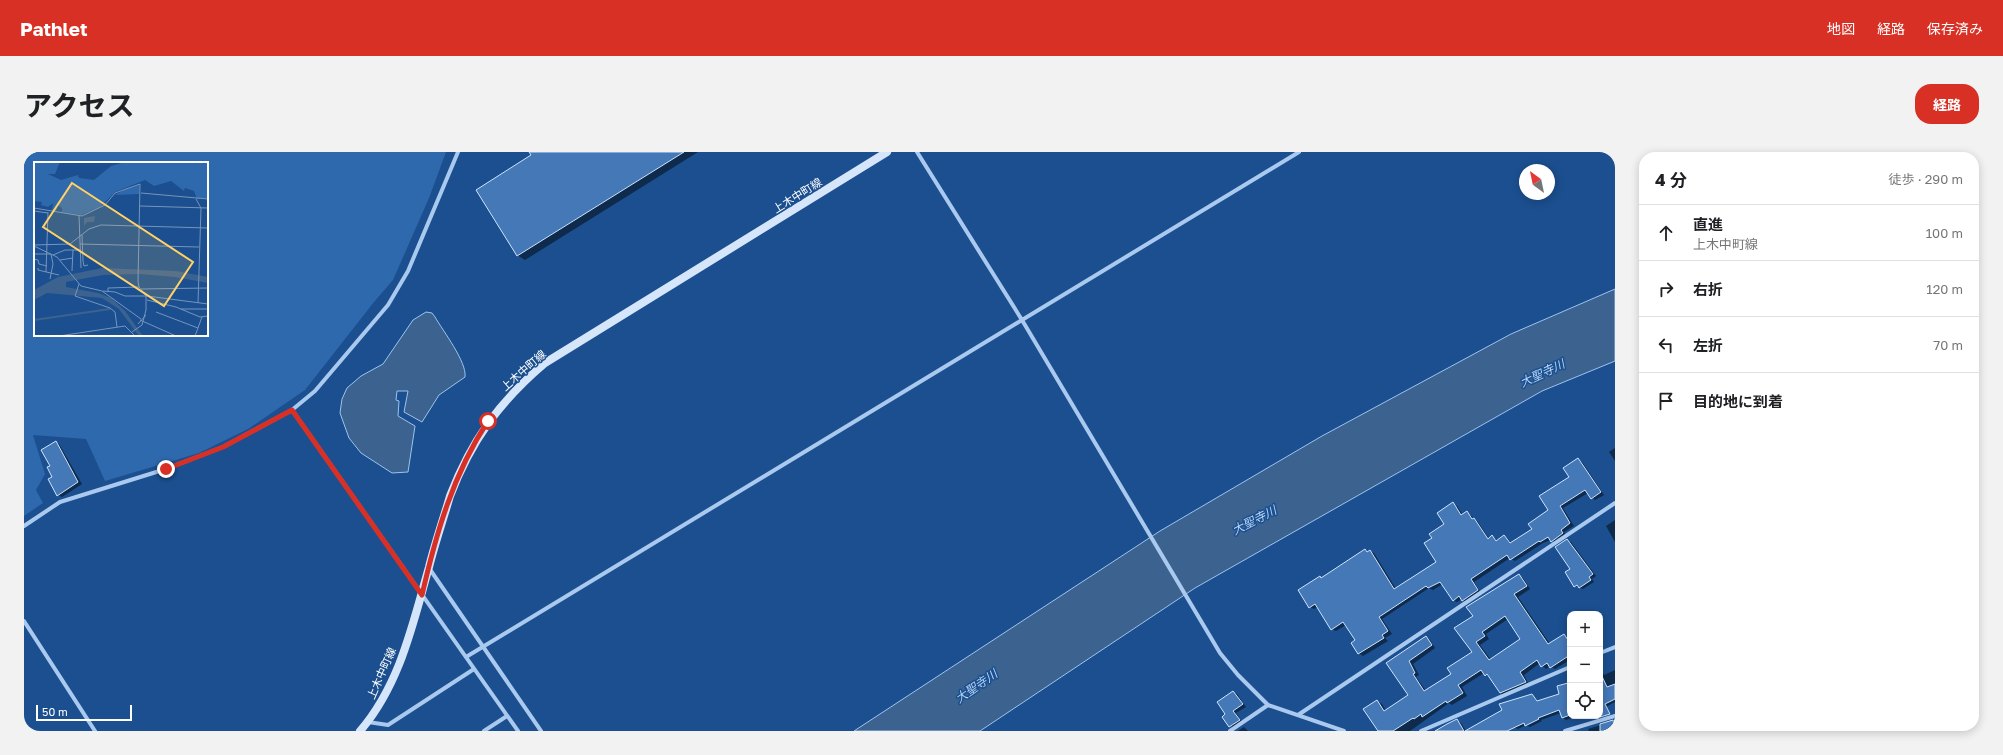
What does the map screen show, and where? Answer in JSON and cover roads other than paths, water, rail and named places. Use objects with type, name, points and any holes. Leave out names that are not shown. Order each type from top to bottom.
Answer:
[{"type":"main road","name":"上木中町線","points":[[360,731],[368,722],[387,692],[408,640],[450,496],[467,456],[488,421],[523,381],[544,363],[887,152]]},
{"type":"street","points":[[24,526],[60,502],[194,459],[223,447],[292,410],[319,386],[388,305],[408,271],[458,152]]},
{"type":"street","points":[[917,152],[1022,320],[1220,653],[1238,675],[1268,704],[1344,731]]},
{"type":"street","points":[[466,657],[1299,152]]},
{"type":"street","points":[[292,410],[518,731]]},
{"type":"street","points":[[1298,715],[1615,503]]},
{"type":"street","points":[[428,568],[541,731]]},
{"type":"street","points":[[24,621],[95,731]]},
{"type":"street","points":[[1603,652],[1615,647]]},
{"type":"street","points":[[1421,731],[1567,668]]},
{"type":"street","points":[[368,722],[388,725],[474,669]]},
{"type":"street","points":[[1230,731],[1268,704]]},
{"type":"street","points":[[484,731],[507,716]]},
{"type":"street","points":[[1565,731],[1615,716]]},
{"type":"water","name":"大聖寺川","points":[[1615,289],[1615,361],[1542,391],[1195,588],[980,731],[854,731],[1160,531],[1322,436],[1511,334]]},
{"type":"water","points":[[426,312],[432,313],[454,347],[465,371],[465,377],[439,395],[422,422],[404,412],[408,391],[397,391],[396,400],[399,401],[398,416],[415,426],[408,472],[392,473],[361,453],[349,438],[340,413],[342,399],[347,388],[361,376],[383,364],[413,320]]}]
